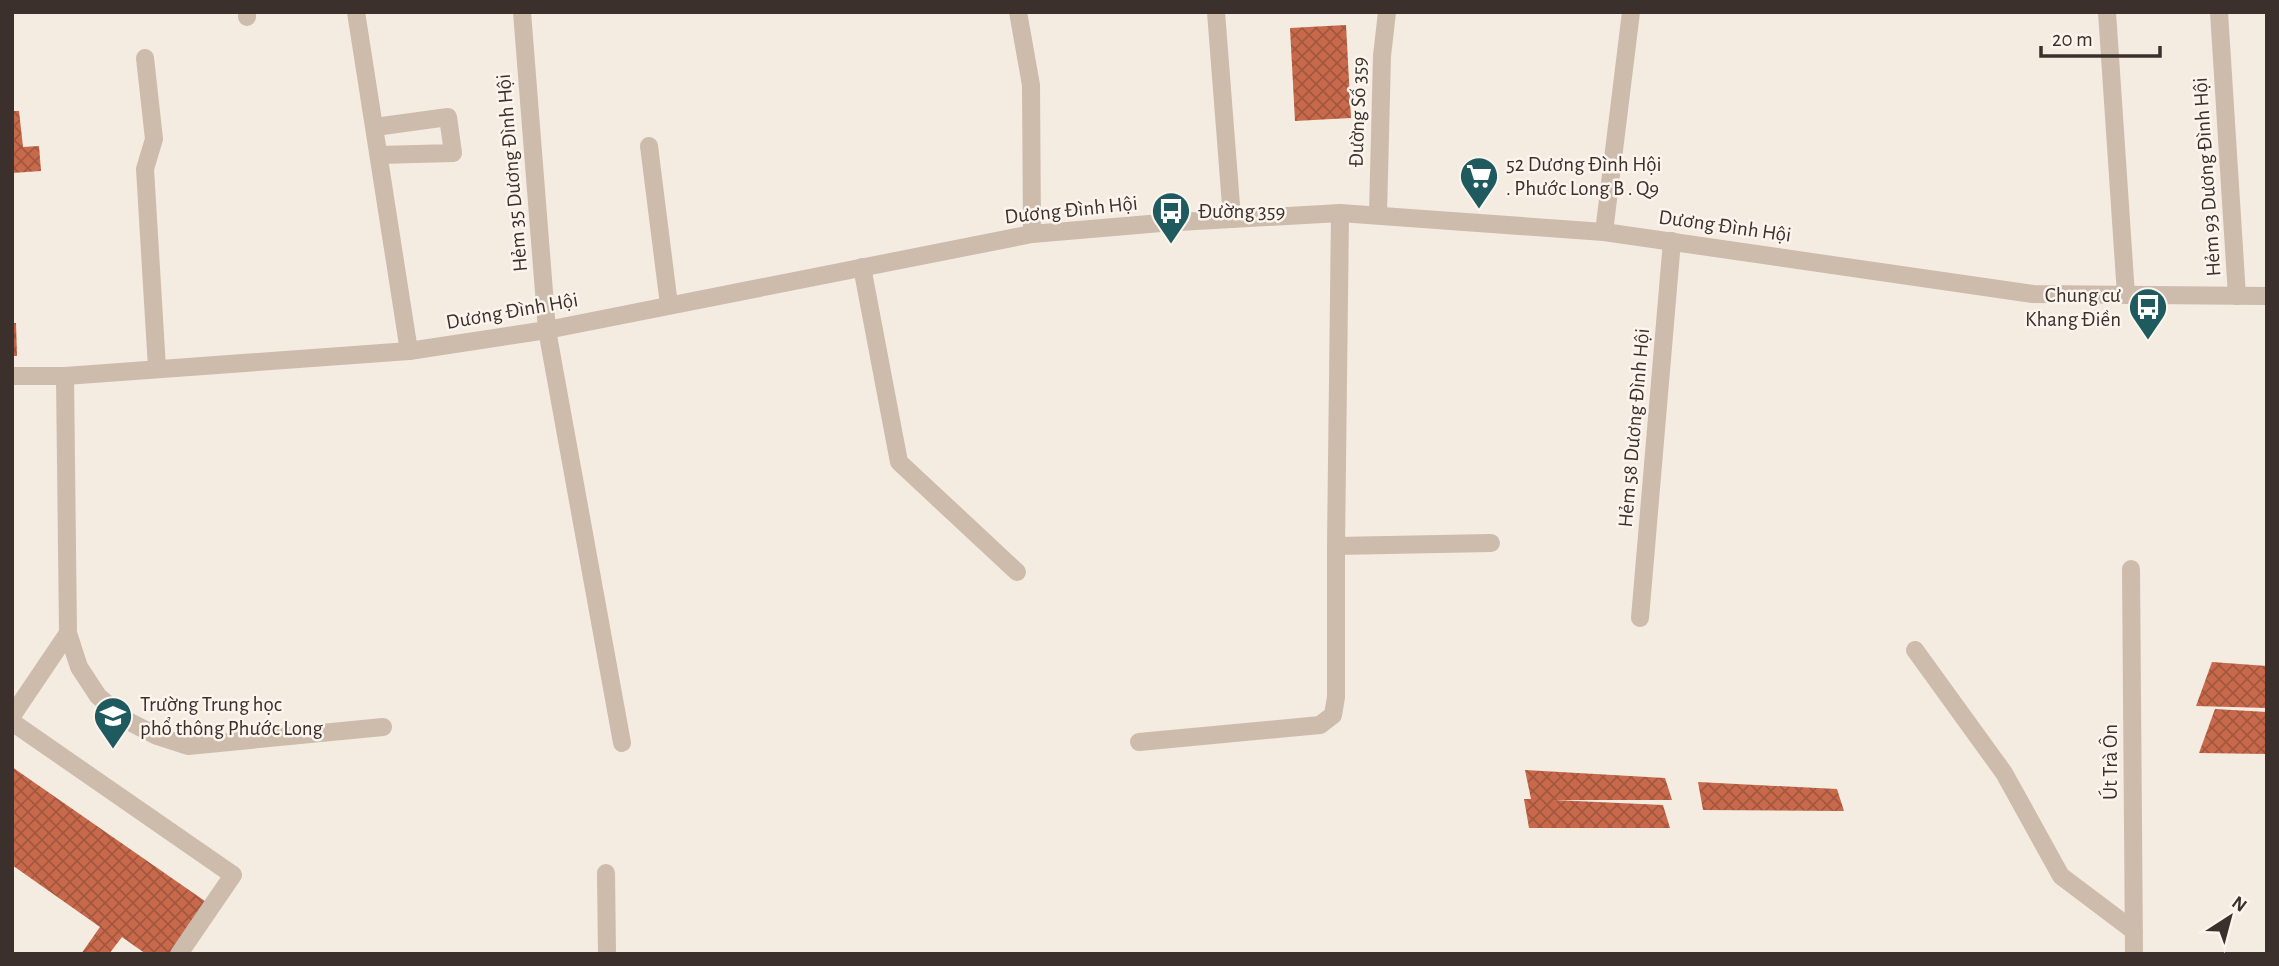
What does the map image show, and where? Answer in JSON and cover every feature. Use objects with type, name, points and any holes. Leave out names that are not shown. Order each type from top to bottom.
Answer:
[{"type":"street","points":[[356,12],[410,351]]},
{"type":"street","name":"Hẻm 35 Dương Đình Hội","points":[[522,12],[547,330],[622,743]]},
{"type":"street","points":[[1018,12],[1031,85],[1032,234]]},
{"type":"street","points":[[1216,12],[1232,218]]},
{"type":"street","name":"Đường Số 359","points":[[1378,214],[1382,56],[1387,12]]},
{"type":"street","points":[[1604,232],[1631,12]]},
{"type":"street","points":[[2107,12],[2126,295]]},
{"type":"street","name":"Hẻm 93 Dương Đình Hội","points":[[2219,12],[2237,296]]},
{"type":"street","points":[[145,58],[154,139],[145,169],[157,368]]},
{"type":"street","points":[[375,127],[448,117],[453,153],[379,155]]},
{"type":"street","points":[[649,146],[669,305]]},
{"type":"street","points":[[1139,742],[1320,725],[1333,715],[1336,697],[1340,213]]},
{"type":"street","name":"Dương Đình Hội","points":[[12,376],[65,376],[410,351],[547,330],[1032,234],[1232,218],[1340,213],[1604,232],[2034,294],[2267,296]]},
{"type":"street","name":"Hẻm 58 Dương Đình Hội","points":[[1640,618],[1672,241]]},
{"type":"street","points":[[862,267],[899,462],[1017,572]]},
{"type":"street","points":[[65,376],[68,633],[79,667],[98,696],[126,720],[157,736],[188,746],[383,727]]},
{"type":"street","points":[[1336,545],[1491,543]]},
{"type":"street","name":"Út Trà Ôn","points":[[2131,569],[2134,954]]},
{"type":"street","points":[[12,716],[68,633]]},
{"type":"street","points":[[1915,650],[2004,773],[2061,876],[2134,932]]},
{"type":"street","points":[[12,722],[233,875],[179,954]]},
{"type":"street","points":[[606,873],[607,954]]},
{"type":"building","points":[[1346,25],[1351,118],[1295,121],[1290,28]]},
{"type":"building","points":[[12,111],[19,111],[23,147],[39,146],[41,171],[12,173]]},
{"type":"building","points":[[12,323],[16,323],[17,356],[12,356]]},
{"type":"building","points":[[2212,662],[2267,666],[2267,708],[2196,706]]},
{"type":"building","points":[[2215,709],[2267,712],[2267,754],[2199,753]]},
{"type":"building","points":[[12,767],[212,906],[179,954],[146,954],[122,937],[109,954],[81,954],[100,927],[12,865]]},
{"type":"building","points":[[1525,770],[1665,778],[1672,800],[1553,800],[1663,805],[1670,828],[1529,828],[1524,799],[1531,799]]},
{"type":"building","points":[[1698,782],[1837,789],[1844,811],[1703,810]]},
{"type":"place","name":"52 Dương Đình Hội . Phước Long B . Q9","points":[[1479,210]]},
{"type":"place","name":"Đường 359","points":[[1171,245]]},
{"type":"place","name":"Chung cư Khang Điền","points":[[2148,341]]},
{"type":"place","name":"Trường Trung học phổ thông Phước Long","points":[[113,750]]}]
